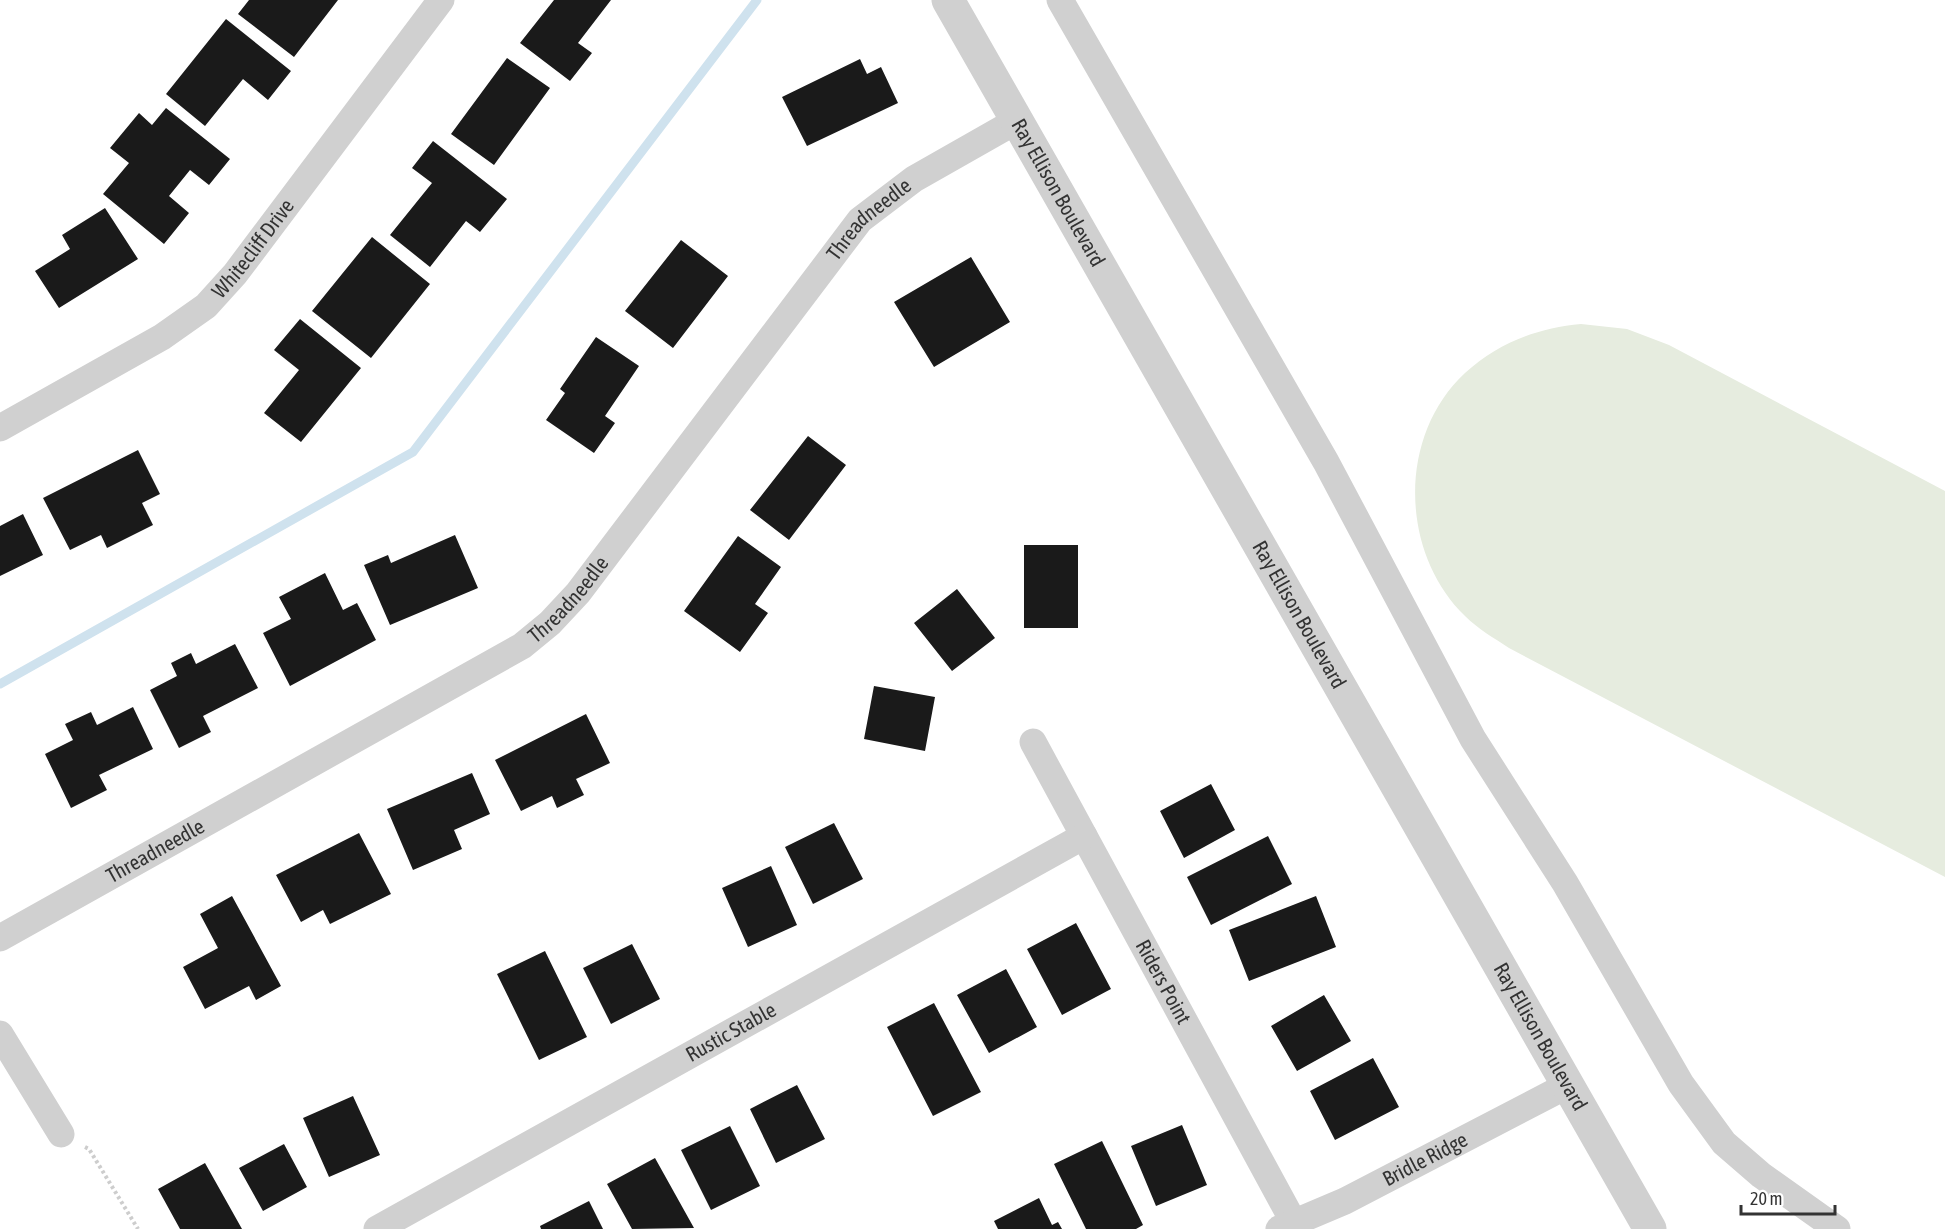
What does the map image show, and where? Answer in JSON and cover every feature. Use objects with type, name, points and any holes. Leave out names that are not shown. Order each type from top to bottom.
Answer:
[{"type":"street","name":"Whitecliff Drive","points":[[0,428],[162,337],[206,306],[235,274],[441,0]]},
{"type":"street","name":"Ray Ellison Boulevard","points":[[948,0],[1650,1229]]},
{"type":"street","points":[[1060,0],[1326,462],[1473,739],[1565,883],[1681,1084],[1724,1143],[1761,1175],[1837,1229]]},
{"type":"street","name":"Threadneedle","points":[[0,938],[522,646],[550,623],[578,593],[860,220],[914,179],[1016,121]]},
{"type":"street","name":"Riders Point","points":[[1033,742],[1286,1226]]},
{"type":"street","name":"Rustic Stable","points":[[377,1229],[1084,836]]},
{"type":"street","points":[[0,1034],[61,1134]]},
{"type":"street","name":"Bridle Ridge","points":[[1286,1226],[1345,1201],[1568,1085]]},
{"type":"path","points":[[61,1134],[89,1149],[138,1229]]},
{"type":"shaded area","points":[[1581,324],[1627,329],[1669,345],[1945,491],[1945,877],[1509,648],[1470,621],[1444,590],[1428,560],[1419,528],[1415,494],[1418,461],[1427,429],[1443,399],[1465,373],[1491,353],[1534,333]]},
{"type":"building","points":[[249,0],[338,0],[294,57],[238,14]]},
{"type":"building","points":[[554,0],[611,0],[578,43],[592,53],[570,81],[520,43]]},
{"type":"building","points":[[226,19],[291,71],[268,100],[243,79],[205,126],[166,94]]},
{"type":"building","points":[[507,58],[550,88],[494,165],[451,134]]},
{"type":"building","points":[[860,59],[867,74],[881,67],[898,103],[807,146],[782,97]]},
{"type":"building","points":[[166,108],[230,159],[209,185],[190,170],[169,196],[189,213],[164,244],[103,194],[129,163],[110,148],[139,113],[152,125]]},
{"type":"building","points":[[433,141],[507,199],[480,232],[466,221],[430,267],[390,235],[432,183],[412,168]]},
{"type":"building","points":[[105,208],[138,259],[59,308],[35,271],[70,249],[62,235]]},
{"type":"building","points":[[372,237],[430,284],[371,358],[312,311]]},
{"type":"building","points":[[681,240],[728,276],[673,348],[625,311]]},
{"type":"building","points":[[971,257],[1010,322],[934,367],[894,302]]},
{"type":"building","points":[[300,319],[361,368],[301,442],[264,413],[299,370],[274,350]]},
{"type":"building","points":[[596,337],[639,366],[605,416],[615,423],[594,453],[546,420],[565,393],[560,389]]},
{"type":"building","points":[[808,436],[846,465],[789,540],[750,510]]},
{"type":"building","points":[[138,450],[160,494],[142,503],[153,525],[107,548],[101,535],[70,550],[43,498]]},
{"type":"building","points":[[23,514],[43,555],[0,576],[0,526]]},
{"type":"building","points":[[455,535],[478,588],[390,625],[364,565],[388,555],[391,563]]},
{"type":"building","points":[[738,536],[781,567],[755,604],[768,613],[740,652],[684,611]]},
{"type":"building","points":[[1024,545],[1078,545],[1078,628],[1024,628]]},
{"type":"building","points":[[325,573],[343,610],[357,603],[376,640],[290,686],[263,633],[291,619],[279,597]]},
{"type":"building","points":[[957,589],[995,638],[952,671],[914,623]]},
{"type":"building","points":[[235,644],[258,688],[203,716],[211,732],[179,748],[150,690],[177,676],[171,663],[191,653],[196,664]]},
{"type":"building","points":[[874,686],[935,697],[925,751],[864,739]]},
{"type":"building","points":[[133,707],[153,749],[99,775],[107,790],[71,808],[45,754],[73,740],[65,724],[91,712],[97,725]]},
{"type":"building","points":[[586,714],[610,763],[576,779],[584,795],[557,808],[552,796],[521,811],[495,760]]},
{"type":"building","points":[[472,773],[490,814],[454,830],[462,849],[413,870],[387,809]]},
{"type":"building","points":[[1211,784],[1235,830],[1184,858],[1160,811]]},
{"type":"building","points":[[834,823],[863,879],[813,904],[785,847]]},
{"type":"building","points":[[359,833],[391,894],[330,924],[323,910],[301,922],[276,875]]},
{"type":"building","points":[[1268,836],[1292,884],[1211,925],[1187,877]]},
{"type":"building","points":[[771,866],[797,925],[748,947],[722,888]]},
{"type":"building","points":[[232,896],[281,986],[256,1000],[249,986],[205,1009],[183,967],[218,948],[200,914]]},
{"type":"building","points":[[1316,896],[1336,947],[1249,981],[1229,930]]},
{"type":"building","points":[[1076,923],[1111,989],[1062,1015],[1027,949]]},
{"type":"building","points":[[632,944],[660,999],[611,1024],[583,968]]},
{"type":"building","points":[[545,951],[587,1037],[539,1060],[497,974]]},
{"type":"building","points":[[1006,969],[1037,1027],[989,1053],[957,995]]},
{"type":"building","points":[[1324,995],[1351,1041],[1297,1071],[1271,1026]]},
{"type":"building","points":[[934,1003],[981,1092],[933,1116],[887,1027]]},
{"type":"building","points":[[1373,1058],[1399,1107],[1335,1140],[1310,1091]]},
{"type":"building","points":[[797,1085],[825,1139],[776,1163],[750,1109]]},
{"type":"building","points":[[353,1096],[380,1155],[329,1177],[303,1118]]},
{"type":"building","points":[[1182,1125],[1207,1185],[1156,1206],[1131,1146]]},
{"type":"building","points":[[730,1126],[760,1186],[711,1210],[681,1150]]},
{"type":"building","points":[[1102,1141],[1143,1225],[1136,1229],[1086,1229],[1054,1164]]},
{"type":"building","points":[[284,1144],[307,1187],[263,1211],[239,1168]]},
{"type":"building","points":[[655,1158],[694,1228],[632,1229],[607,1184]]},
{"type":"building","points":[[205,1163],[242,1229],[180,1229],[158,1189]]},
{"type":"building","points":[[1039,1198],[1052,1225],[1058,1222],[1062,1229],[998,1229],[994,1221]]},
{"type":"building","points":[[589,1201],[603,1229],[541,1229],[540,1226]]},
{"type":"waterway","points":[[0,684],[413,452],[757,0]]}]
